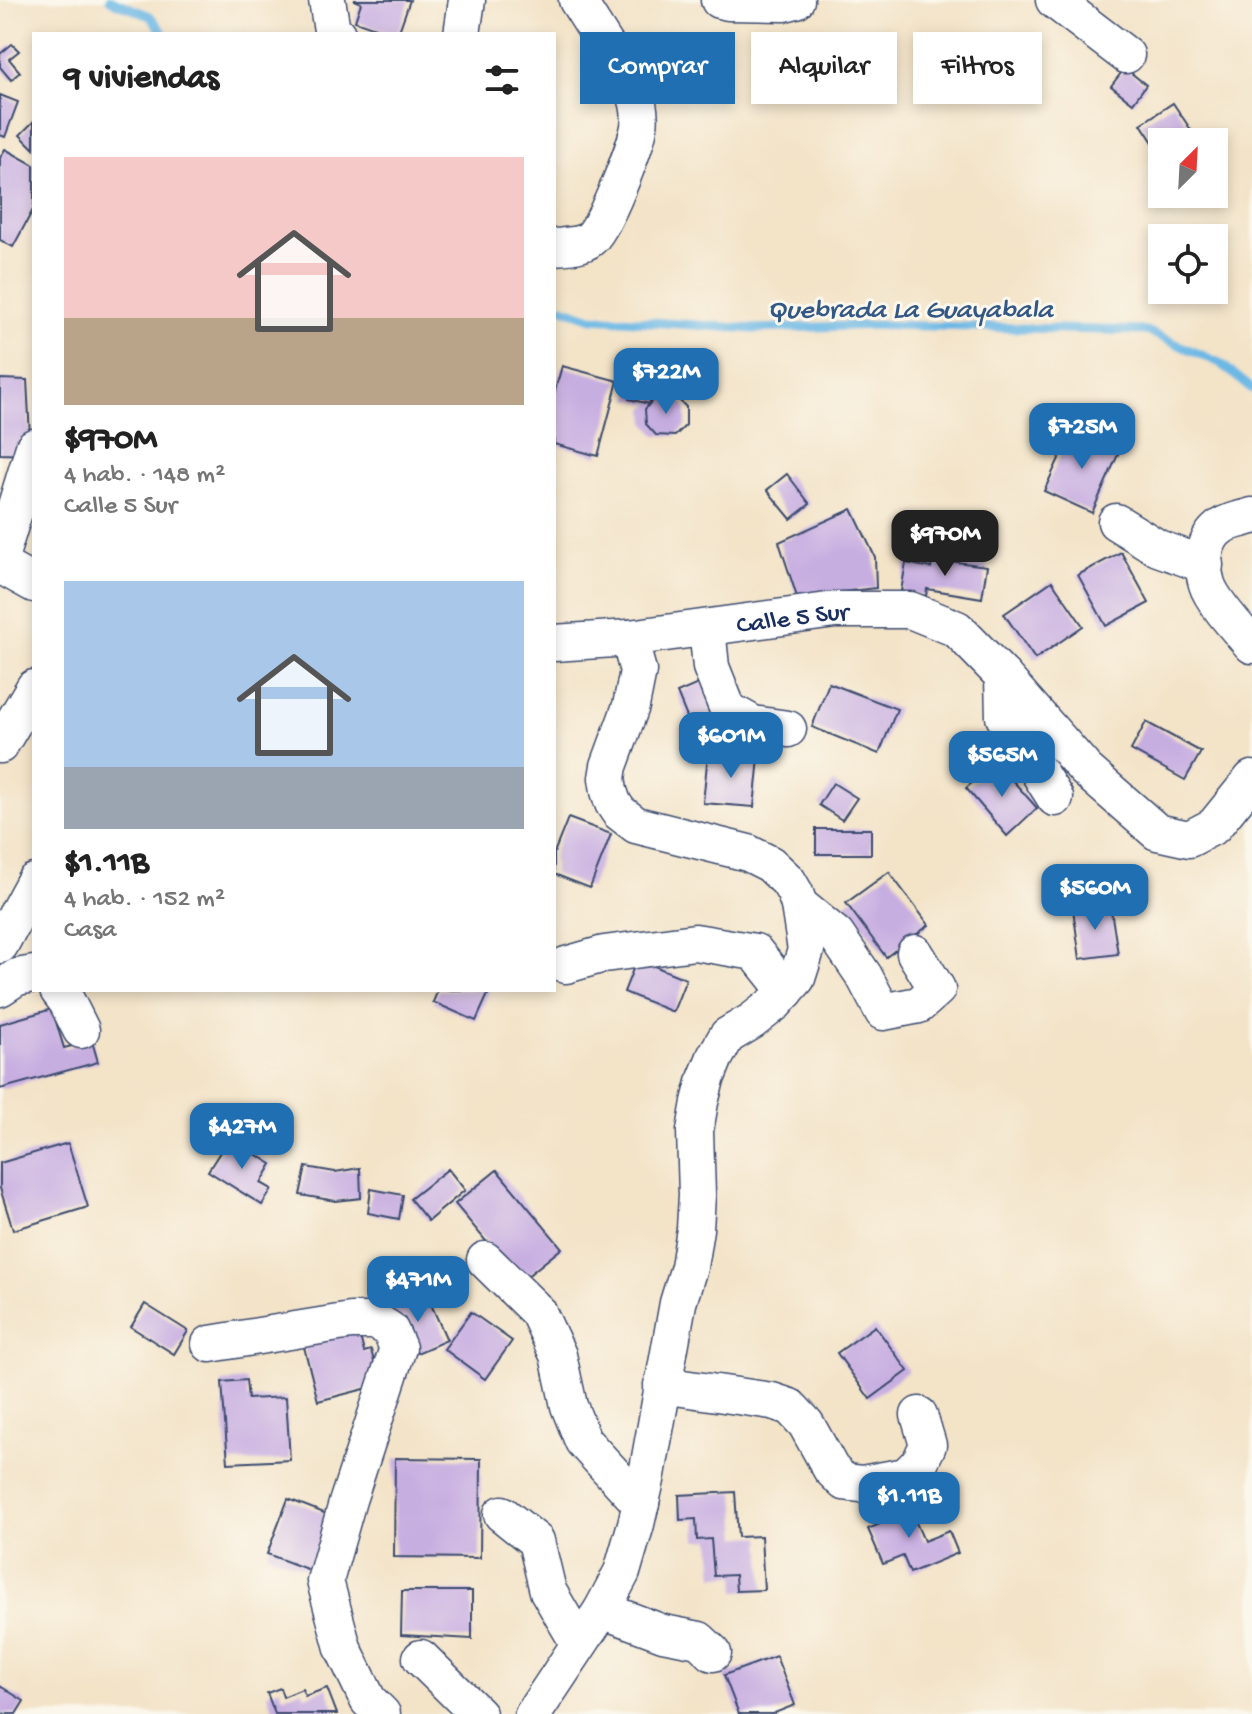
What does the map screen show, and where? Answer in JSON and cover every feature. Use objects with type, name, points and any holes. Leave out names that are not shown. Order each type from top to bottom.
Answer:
[{"type":"street","points":[[327,0],[334,32]]},
{"type":"street","points":[[462,32],[467,0]]},
{"type":"street","points":[[556,247],[571,246],[591,239],[604,219],[639,125],[634,90],[577,0]]},
{"type":"street","points":[[719,0],[784,3],[796,0]]},
{"type":"street","points":[[1054,0],[1126,55]]},
{"type":"street","points":[[0,558],[32,454]]},
{"type":"street","points":[[1252,516],[1221,527],[1204,552],[1207,585],[1229,619],[1252,645]]},
{"type":"street","points":[[1116,522],[1158,548],[1205,565]]},
{"type":"street","points":[[0,565],[32,583]]},
{"type":"street","name":"Calle 5 Sur","points":[[556,643],[629,638],[835,610],[910,610],[957,629],[1086,770],[1157,832],[1189,839],[1214,826],[1252,779]]},
{"type":"street","points":[[707,628],[711,667],[728,710],[753,724],[788,729]]},
{"type":"street","points":[[533,1714],[602,1610],[622,1572],[641,1504],[678,1303],[689,1267],[695,1229],[695,1131],[706,1079],[727,1036],[752,1021],[797,978],[806,950],[799,905],[780,871],[760,857],[636,825],[613,803],[607,778],[609,766],[631,706],[638,671],[629,638]]},
{"type":"street","points":[[1003,676],[1004,717],[1055,798]]},
{"type":"street","points":[[0,745],[32,691]]},
{"type":"street","points":[[0,945],[32,886]]},
{"type":"street","points":[[799,905],[836,935],[864,976],[883,1012],[919,1005],[937,989],[915,953]]},
{"type":"street","points":[[566,965],[604,954],[695,942],[755,952],[786,991]]},
{"type":"street","points":[[0,988],[17,977],[32,974]]},
{"type":"street","points":[[60,992],[81,1030]]},
{"type":"street","points":[[485,1260],[538,1312],[558,1355],[569,1406],[583,1441],[641,1504]]},
{"type":"street","points":[[210,1344],[351,1321],[376,1321],[390,1330],[398,1348],[325,1581],[343,1648],[368,1700],[382,1714]]},
{"type":"street","points":[[662,1385],[772,1401],[790,1407],[806,1424],[831,1469],[844,1482],[862,1484],[906,1476],[920,1462],[928,1445],[919,1415]]},
{"type":"street","points":[[502,1514],[536,1541],[548,1591],[579,1644]]},
{"type":"street","points":[[602,1610],[663,1633],[699,1640],[713,1653]]},
{"type":"street","points":[[421,1658],[478,1714]]},
{"type":"building","points":[[354,0],[410,0],[399,32],[386,32],[355,21],[361,3]]},
{"type":"building","points":[[12,44],[19,51],[9,59],[20,72],[11,80],[0,67],[0,54]]},
{"type":"building","points":[[1125,68],[1146,85],[1133,103],[1111,86]]},
{"type":"building","points":[[0,95],[18,102],[5,137],[0,135]]},
{"type":"building","points":[[1173,103],[1190,128],[1148,128],[1148,135],[1141,124]]},
{"type":"building","points":[[32,123],[32,147],[20,135]]},
{"type":"building","points":[[5,149],[32,164],[32,212],[13,247],[0,240],[0,158]]},
{"type":"building","points":[[562,366],[618,381],[598,456],[556,445],[556,387]]},
{"type":"building","points":[[0,379],[27,380],[31,455],[0,454]]},
{"type":"building","points":[[634,382],[654,388],[649,404],[629,399]]},
{"type":"building","points":[[657,395],[675,396],[686,407],[686,425],[675,436],[656,435],[646,424],[645,409]]},
{"type":"building","points":[[1073,428],[1120,450],[1092,513],[1044,491]]},
{"type":"building","points":[[787,474],[810,504],[791,519],[767,490]]},
{"type":"building","points":[[852,509],[875,557],[876,588],[797,597],[779,542]]},
{"type":"building","points":[[1121,552],[1149,603],[1106,626],[1078,575]]},
{"type":"building","points":[[933,559],[987,566],[982,598],[927,589],[926,596],[901,591],[906,563],[931,568]]},
{"type":"building","points":[[1052,581],[1083,626],[1035,659],[1004,614]]},
{"type":"building","points":[[705,681],[721,720],[693,732],[677,693]]},
{"type":"building","points":[[829,683],[897,709],[879,754],[812,727]]},
{"type":"building","points":[[1146,722],[1201,752],[1185,780],[1131,750]]},
{"type":"building","points":[[708,753],[759,758],[754,807],[703,803]]},
{"type":"building","points":[[996,762],[1037,808],[1007,836],[966,788]]},
{"type":"building","points":[[833,783],[857,798],[842,820],[819,805]]},
{"type":"building","points":[[568,818],[611,834],[590,888],[556,875],[556,848]]},
{"type":"building","points":[[816,829],[871,829],[871,854],[816,854]]},
{"type":"building","points":[[889,872],[929,925],[886,957],[846,903]]},
{"type":"building","points":[[1110,904],[1118,954],[1080,959],[1073,909]]},
{"type":"building","points":[[637,959],[686,979],[673,1012],[624,992]]},
{"type":"building","points":[[437,992],[489,992],[476,1021],[433,1002]]},
{"type":"building","points":[[52,1009],[64,1048],[92,1041],[98,1062],[0,1089],[0,1024]]},
{"type":"building","points":[[229,1138],[272,1164],[261,1183],[272,1189],[262,1205],[208,1171]]},
{"type":"building","points":[[68,1143],[88,1207],[13,1230],[0,1188],[0,1163]]},
{"type":"building","points":[[306,1167],[335,1172],[360,1168],[361,1198],[336,1201],[300,1195]]},
{"type":"building","points":[[448,1169],[465,1190],[428,1221],[410,1199]]},
{"type":"building","points":[[497,1170],[562,1248],[520,1282],[455,1204]]},
{"type":"building","points":[[371,1189],[403,1195],[399,1219],[368,1213]]},
{"type":"building","points":[[425,1291],[447,1340],[410,1356],[388,1308]]},
{"type":"building","points":[[145,1304],[188,1331],[174,1354],[131,1327]]},
{"type":"building","points":[[471,1312],[512,1341],[485,1379],[444,1349]]},
{"type":"building","points":[[875,1326],[908,1371],[870,1399],[837,1353]]},
{"type":"building","points":[[358,1329],[364,1352],[371,1350],[380,1385],[318,1401],[303,1343]]},
{"type":"building","points":[[246,1380],[248,1399],[286,1397],[290,1460],[228,1463],[222,1382]]},
{"type":"building","points":[[395,1458],[481,1459],[480,1558],[394,1557]]},
{"type":"building","points":[[735,1492],[738,1537],[761,1536],[764,1590],[736,1591],[735,1575],[714,1576],[711,1539],[697,1540],[696,1519],[680,1520],[679,1495]]},
{"type":"building","points":[[288,1499],[332,1516],[312,1571],[267,1554]]},
{"type":"building","points":[[907,1502],[924,1541],[949,1531],[958,1553],[910,1573],[903,1556],[883,1564],[868,1529],[880,1524],[876,1515]]},
{"type":"building","points":[[402,1591],[472,1591],[472,1639],[401,1635]]},
{"type":"building","points":[[776,1656],[795,1705],[772,1714],[739,1714],[724,1675]]},
{"type":"building","points":[[0,1686],[24,1701],[16,1714],[0,1714]]},
{"type":"building","points":[[280,1688],[283,1697],[302,1689],[305,1696],[327,1688],[337,1714],[275,1714],[267,1693]]},
{"type":"waterway","name":"Quebrada La Guayabala","points":[[110,0],[150,16],[162,32]]},
{"type":"waterway","name":"Quebrada La Guayabala","points":[[556,306],[592,318],[754,329],[882,325],[1147,331],[1220,363],[1252,389]]}]
